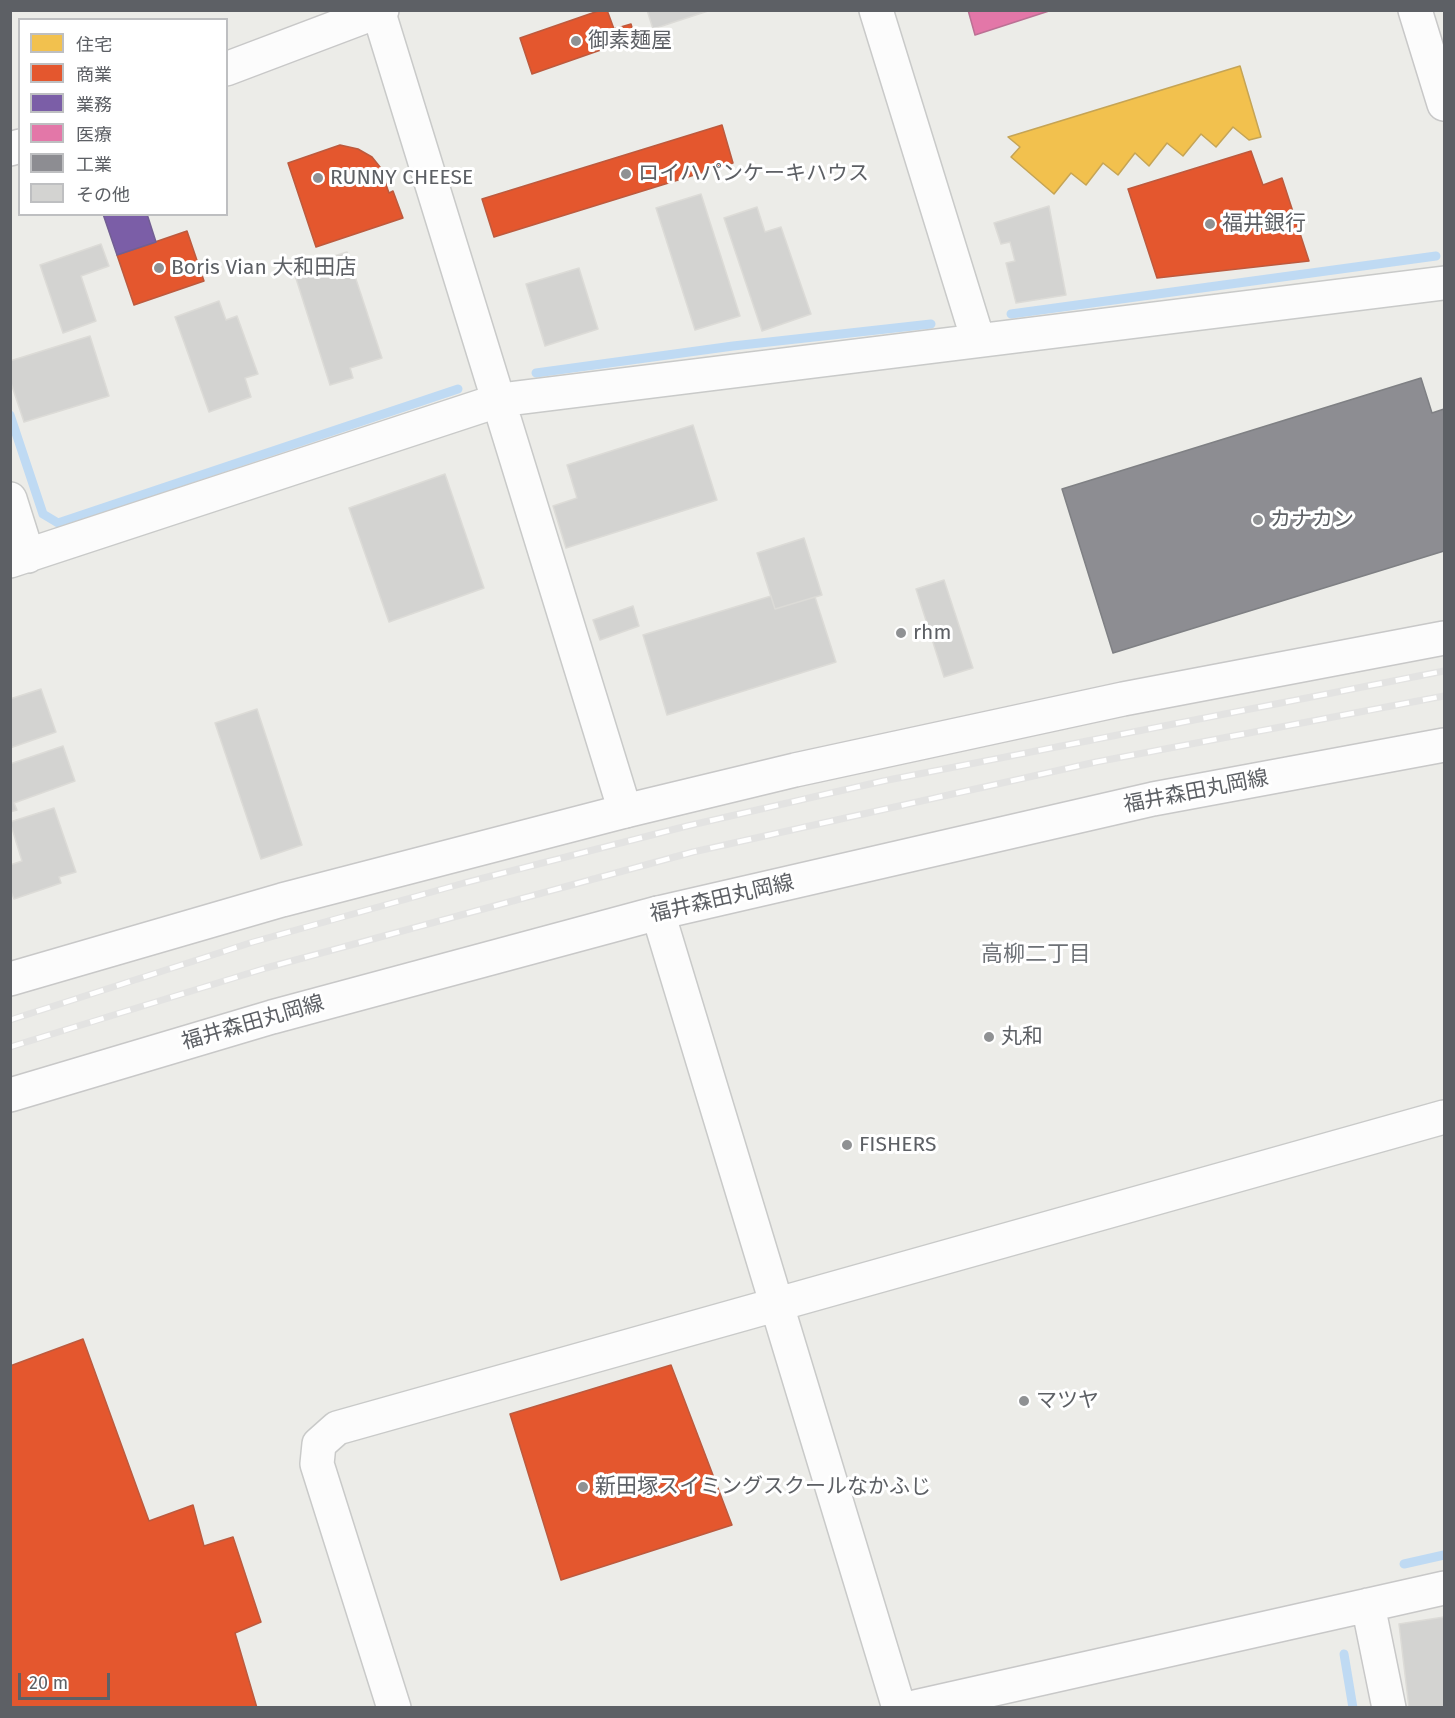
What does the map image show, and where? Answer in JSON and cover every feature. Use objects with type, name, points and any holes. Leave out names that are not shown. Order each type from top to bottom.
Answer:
[{"type":"street","points":[[876,10],[978,340]]},
{"type":"street","points":[[1415,10],[1444,104]]},
{"type":"street","points":[[228,68],[380,11],[625,811]]},
{"type":"street","points":[[10,500],[19,558],[500,400],[1444,282]]},
{"type":"street","points":[[10,979],[282,900],[625,811],[795,770],[1100,704],[1335,657],[1444,638]]},
{"type":"street","name":"福井森田丸岡線","points":[[10,1095],[272,1017],[657,913],[1153,800],[1444,745]]},
{"type":"street","points":[[657,913],[898,1707]]},
{"type":"street","points":[[394,1707],[317,1464],[319,1444],[337,1428],[1444,1117]]},
{"type":"street","points":[[910,1707],[1444,1588]]},
{"type":"street","points":[[1368,1605],[1389,1707]]},
{"type":"building: 住宅","points":[[1240,66],[1261,137],[1249,140],[1233,127],[1216,147],[1201,134],[1183,156],[1167,143],[1149,166],[1135,153],[1118,175],[1103,163],[1086,185],[1071,173],[1054,194],[1011,157],[1020,147],[1008,137]]},
{"type":"building: 商業","points":[[601,10],[607,10],[614,29],[631,24],[635,38],[532,74],[520,38]]},
{"type":"building: 商業","points":[[722,125],[733,163],[494,237],[482,199]]},
{"type":"building: 商業","points":[[340,145],[358,149],[372,157],[380,167],[389,193],[393,191],[403,218],[316,247],[288,163]]},
{"type":"building: 商業","points":[[1251,151],[1263,185],[1282,178],[1309,261],[1157,278],[1128,189]]},
{"type":"building: 商業","points":[[187,231],[204,281],[134,305],[117,255]]},
{"type":"building: 商業","points":[[83,1339],[149,1521],[193,1505],[204,1546],[233,1537],[261,1622],[235,1633],[257,1708],[10,1708],[10,1366]]},
{"type":"building: 商業","points":[[671,1365],[732,1525],[561,1580],[510,1414]]},
{"type":"building: 業務","points":[[104,216],[148,216],[156,242],[117,255]]},
{"type":"building: 医療","points":[[968,10],[1052,10],[975,35]]},
{"type":"building: 工業","name":"カナカン","points":[[1421,378],[1432,413],[1444,409],[1444,551],[1113,653],[1062,489]]},
{"type":"building: その他","points":[[647,10],[711,10],[653,29]]},
{"type":"building: その他","points":[[701,194],[740,316],[695,330],[656,208]]},
{"type":"building: その他","points":[[1049,206],[1066,295],[1016,303],[1006,263],[1015,261],[1010,242],[1001,244],[994,223]]},
{"type":"building: その他","points":[[757,207],[765,232],[781,227],[811,314],[762,331],[724,218]]},
{"type":"building: その他","points":[[101,244],[109,266],[81,276],[96,321],[63,333],[40,265]]},
{"type":"building: その他","points":[[347,252],[382,358],[350,368],[353,378],[330,385],[293,269]]},
{"type":"building: その他","points":[[579,268],[598,329],[545,346],[526,284]]},
{"type":"building: その他","points":[[219,301],[226,320],[237,316],[258,374],[245,378],[251,397],[209,412],[175,317]]},
{"type":"building: その他","points":[[90,336],[109,396],[24,422],[10,380],[10,361]]},
{"type":"building: その他","points":[[693,425],[717,500],[566,548],[553,506],[577,498],[567,465]]},
{"type":"building: その他","points":[[445,474],[484,588],[389,622],[349,508]]},
{"type":"building: その他","points":[[804,538],[822,595],[775,609],[757,553]]},
{"type":"building: その他","points":[[944,580],[973,668],[944,677],[916,589]]},
{"type":"building: その他","points":[[771,596],[775,609],[815,597],[836,662],[667,715],[643,635]]},
{"type":"building: その他","points":[[633,606],[639,626],[600,640],[593,620]]},
{"type":"building: その他","points":[[41,689],[56,732],[10,748],[10,699]]},
{"type":"building: その他","points":[[257,709],[302,845],[261,859],[215,723]]},
{"type":"building: その他","points":[[63,746],[75,781],[14,803],[17,810],[10,812],[10,764]]},
{"type":"building: その他","points":[[54,808],[76,872],[59,877],[61,883],[14,899],[10,889],[10,865],[22,861],[10,822]]},
{"type":"building: その他","points":[[1444,1617],[1444,1708],[1409,1708],[1399,1624]]},
{"type":"waterway","points":[[1011,314],[1436,256]]},
{"type":"waterway","points":[[536,373],[733,346],[931,324]]},
{"type":"waterway","points":[[10,415],[43,514],[58,523],[458,389]]},
{"type":"waterway","points":[[1404,1564],[1444,1555]]},
{"type":"waterway","points":[[1344,1654],[1353,1708]]},
{"type":"railway","points":[[10,1020],[253,942],[464,883],[687,826],[883,781],[1444,671]]},
{"type":"railway","points":[[10,1047],[266,968],[693,852],[1096,762],[1444,696]]},
{"type":"place","name":"御素麺屋","points":[[576,41]]},
{"type":"place","name":"ロイハパンケーキハウス","points":[[626,174]]},
{"type":"place","name":"RUNNY CHEESE","points":[[318,178]]},
{"type":"place","name":"福井銀行","points":[[1210,224]]},
{"type":"place","name":"Boris Vian 大和田店","points":[[159,268]]},
{"type":"place","name":"カナカン","points":[[1258,520]]},
{"type":"place","name":"rhm","points":[[901,633]]},
{"type":"place","name":"丸和","points":[[989,1037]]},
{"type":"place","name":"FISHERS","points":[[847,1145]]},
{"type":"place","name":"マツヤ","points":[[1024,1401]]},
{"type":"place","name":"新田塚スイミングスクールなかふじ","points":[[583,1487]]},
{"type":"district","name":"高柳二丁目","points":[[1036,955]]}]
